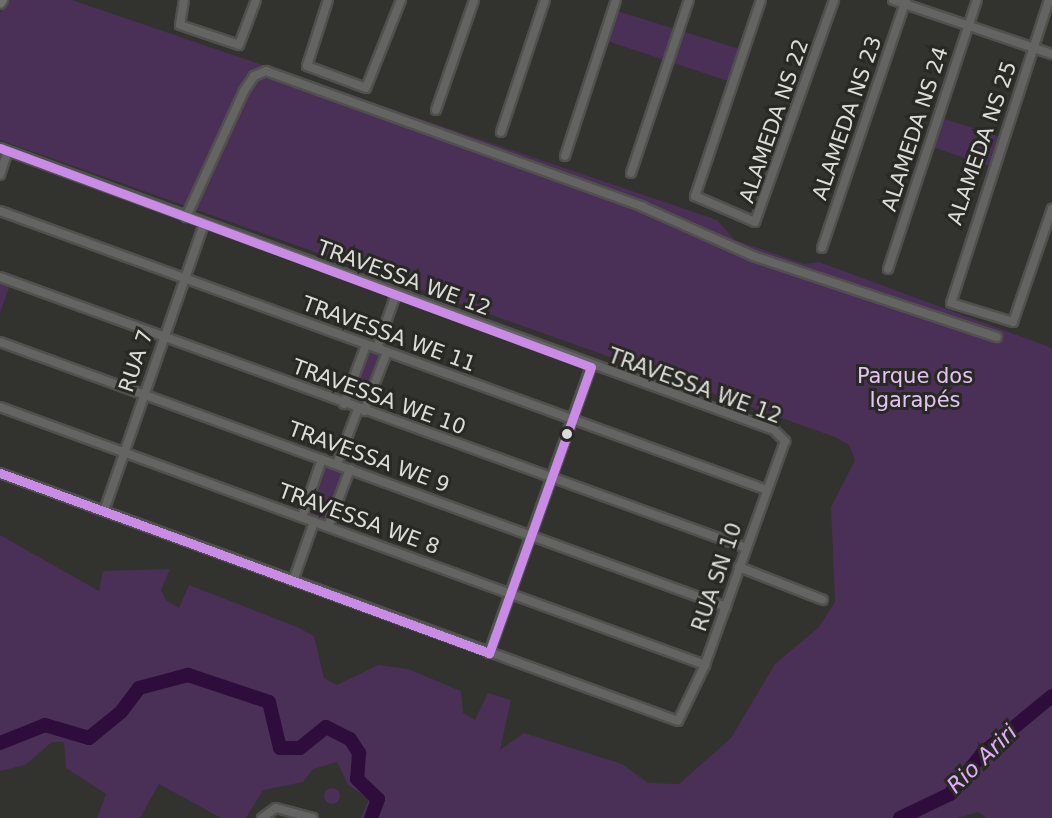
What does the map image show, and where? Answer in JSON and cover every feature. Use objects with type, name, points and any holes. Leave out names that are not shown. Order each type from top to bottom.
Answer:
[{"type":"street","points":[[184,0],[180,25],[240,45],[256,0]]},
{"type":"street","points":[[328,0],[306,65],[368,88],[401,0]]},
{"type":"street","points":[[436,110],[474,0]]},
{"type":"street","points":[[501,132],[545,0]]},
{"type":"street","points":[[565,156],[616,0]]},
{"type":"street","points":[[632,174],[689,0]]},
{"type":"street","name":"ALAMEDA NS 22","points":[[761,0],[695,196],[742,218],[759,220],[834,0]]},
{"type":"street","points":[[893,0],[906,2],[968,26],[1052,54]]},
{"type":"street","name":"ALAMEDA NS 24","points":[[888,269],[977,0]]},
{"type":"street","name":"ALAMEDA NS 25","points":[[1049,0],[951,297],[953,305],[1013,322],[1052,209]]},
{"type":"street","name":"ALAMEDA NS 23","points":[[822,248],[906,2]]},
{"type":"street","points":[[186,217],[244,91],[254,76],[266,71],[643,207],[753,256],[997,337]]},
{"type":"street","points":[[0,175],[4,150],[204,224]]},
{"type":"street","name":"TRAVESSA WE 11","points":[[0,211],[572,421],[767,490]]},
{"type":"street","name":"RUA 7","points":[[104,511],[204,224]]},
{"type":"street","name":"TRAVESSA WE 12","points":[[204,224],[591,367],[774,430],[785,441]]},
{"type":"street","name":"TRAVESSA WE 10","points":[[0,276],[164,334],[344,404],[746,548]]},
{"type":"street","points":[[377,348],[396,294]]},
{"type":"street","name":"TRAVESSA WE 9","points":[[0,342],[726,607]]},
{"type":"street","points":[[344,404],[366,345]]},
{"type":"street","points":[[337,465],[387,352]]},
{"type":"street","points":[[0,473],[489,652],[591,367]]},
{"type":"street","name":"TRAVESSA WE 8","points":[[0,407],[705,665]]},
{"type":"street","name":"RUA SN 10","points":[[489,652],[678,721],[705,665],[785,441]]},
{"type":"street","points":[[302,517],[322,459]]},
{"type":"street","points":[[328,527],[350,469]]},
{"type":"street","points":[[293,581],[314,522]]},
{"type":"street","points":[[739,567],[823,600]]},
{"type":"street","points":[[262,818],[276,808],[313,818]]},
{"type":"green space","name":"Parque dos Igarapés","points":[[10,0],[72,0],[717,220],[735,240],[804,264],[819,262],[1052,348],[1052,818],[987,818],[978,812],[958,818],[361,818],[369,799],[348,785],[337,762],[313,769],[303,782],[263,790],[246,818],[221,818],[159,784],[140,818],[97,818],[106,794],[66,768],[64,742],[52,742],[25,765],[0,771],[0,535],[99,591],[103,571],[170,569],[161,590],[166,600],[179,608],[189,585],[297,627],[314,636],[324,678],[337,685],[378,665],[408,669],[461,691],[463,713],[475,720],[488,693],[511,700],[500,750],[524,733],[622,764],[648,783],[679,784],[731,738],[775,664],[819,627],[835,602],[831,507],[855,460],[849,445],[835,437],[0,140],[0,13]]},
{"type":"green space","points":[[614,10],[746,51],[734,83],[604,40]]},
{"type":"green space","points":[[942,118],[1003,138],[993,167],[932,147]]},
{"type":"green space","points":[[0,278],[11,282],[0,313]]},
{"type":"green space","points":[[368,349],[383,355],[362,408],[348,402]]},
{"type":"green space","points":[[326,464],[345,471],[326,521],[307,514]]},
{"type":"green space","points":[[329,788],[335,788],[340,796],[338,802],[329,804],[324,799],[324,793]]},
{"type":"waterway","points":[[0,743],[45,725],[89,738],[121,712],[139,688],[188,675],[269,702],[280,748],[300,748],[326,727],[350,739],[359,753],[357,779],[378,799],[371,818]]},
{"type":"waterway","name":"Rio Ariri","points":[[900,818],[950,794],[983,753],[1052,696]]},
{"type":"transit line","points":[[0,148],[591,367],[489,653],[0,473]]}]
